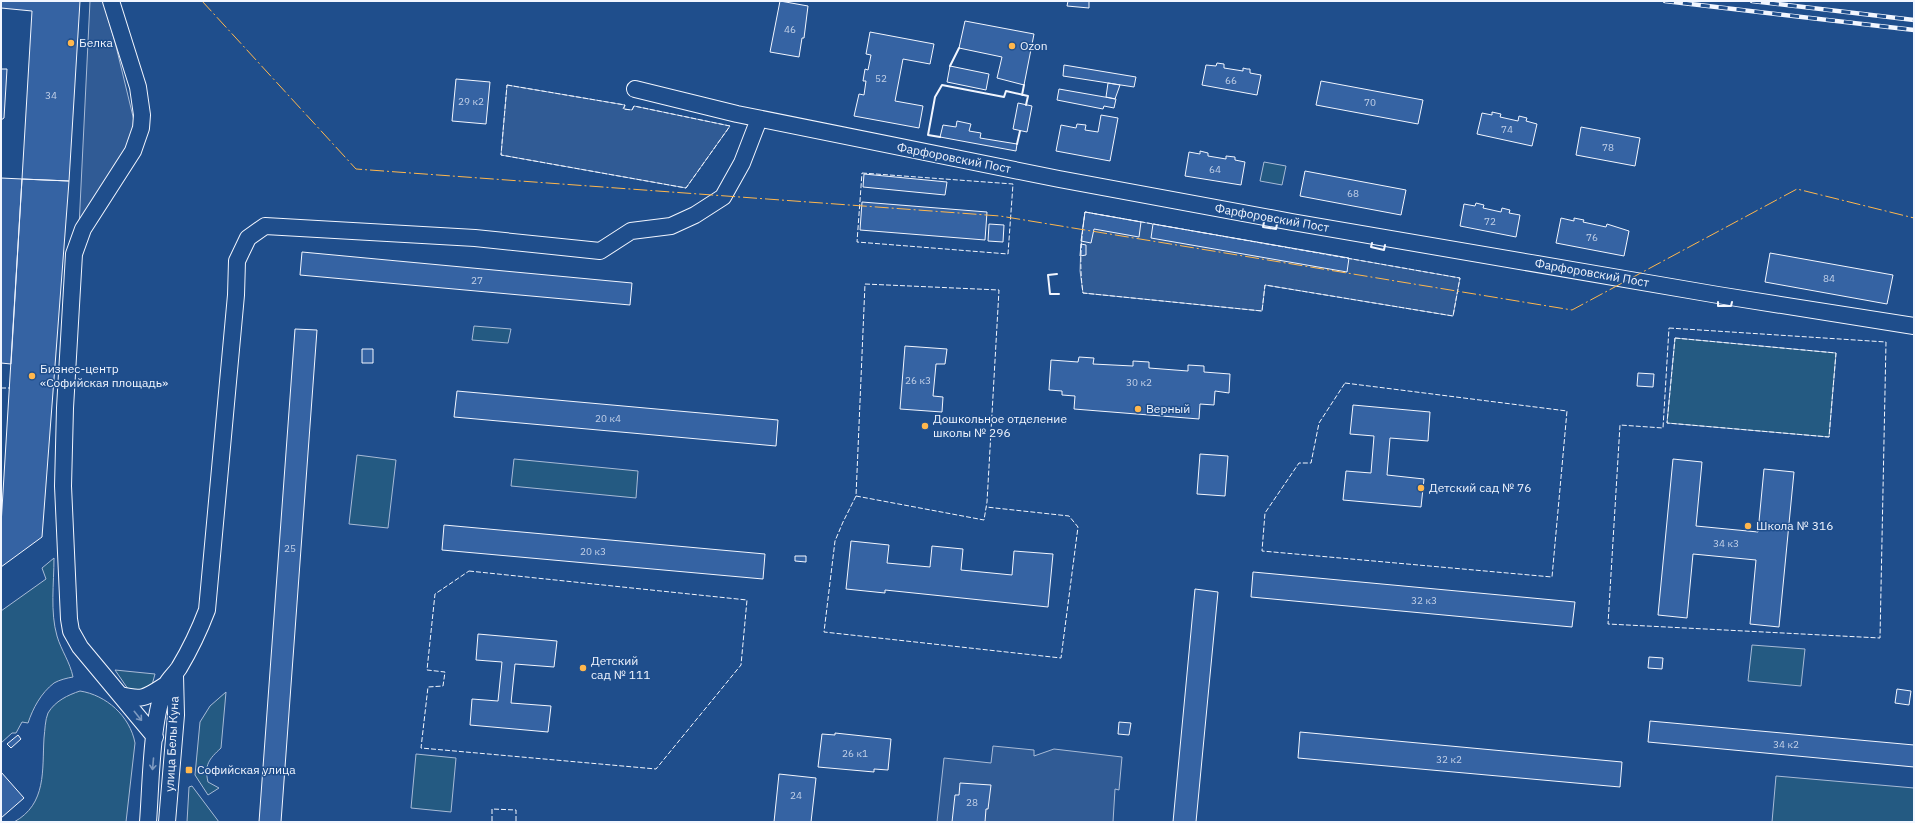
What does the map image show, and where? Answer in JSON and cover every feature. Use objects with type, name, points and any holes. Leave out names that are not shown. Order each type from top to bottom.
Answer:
[{"type":"street","points":[[111,1],[138,87],[142,115],[141,128],[133,151],[83,229],[74,254],[65,408],[64,486],[71,631],[80,647],[155,737]]},
{"type":"street","name":"Фарфоровский Пост","points":[[635,89],[759,118],[1065,180],[1294,222],[1718,295],[1914,326]]},
{"type":"street","points":[[120,695],[138,699],[143,698],[171,679],[198,636],[207,610],[236,295],[237,261],[248,238],[265,226],[474,238],[600,251],[631,231],[672,226],[695,215],[723,197],[742,163],[759,118]]},
{"type":"street","name":"улица Белы Куна","points":[[148,822],[155,737],[162,700],[171,679]]},
{"type":"street","name":"улица Белы Куна","points":[[168,822],[176,715],[171,679]]},
{"type":"shaded area","points":[[90,1],[103,1],[115,42],[136,129],[129,149],[79,227]]},
{"type":"shaded area","points":[[507,85],[625,105],[624,109],[632,110],[634,106],[730,126],[686,188],[501,155]]},
{"type":"shaded area","points":[[1264,162],[1286,166],[1282,185],[1260,181]]},
{"type":"shaded area","points":[[1085,212],[1460,278],[1453,316],[1265,285],[1262,311],[1083,293],[1080,271],[1081,244]]},
{"type":"shaded area","points":[[474,326],[511,329],[508,343],[472,340]]},
{"type":"shaded area","points":[[1675,338],[1836,353],[1829,437],[1667,423]]},
{"type":"shaded area","points":[[357,455],[396,460],[388,528],[349,524]]},
{"type":"shaded area","points":[[514,459],[638,471],[636,498],[511,486]]},
{"type":"shaded area","points":[[54,558],[53,607],[55,627],[73,677],[58,681],[49,687],[38,701],[28,723],[22,722],[16,733],[12,733],[1,743],[1,611],[46,579],[42,568]]},
{"type":"shaded area","points":[[1752,645],[1805,649],[1801,686],[1748,681]]},
{"type":"shaded area","points":[[115,670],[155,674],[152,685],[147,690],[128,689]]},
{"type":"shaded area","points":[[80,691],[90,693],[108,702],[122,716],[132,733],[135,743],[126,822],[14,822],[25,815],[32,806],[41,785],[44,738],[48,713],[54,705],[62,699]]},
{"type":"shaded area","points":[[226,692],[221,748],[213,756],[207,767],[208,782],[219,788],[208,795],[195,775],[200,722],[210,706]]},
{"type":"shaded area","points":[[993,746],[1034,750],[1034,756],[1054,749],[1122,757],[1119,790],[1115,789],[1113,822],[937,822],[944,758],[991,763]]},
{"type":"shaded area","points":[[416,754],[456,758],[451,812],[411,808]]},
{"type":"shaded area","points":[[1776,776],[1914,788],[1914,822],[1772,822]]},
{"type":"shaded area","points":[[192,786],[219,822],[187,822],[189,787]]},
{"type":"building","points":[[1,1],[80,1],[69,181],[22,179],[32,11],[1,8]]},
{"type":"building","points":[[780,1],[808,6],[804,38],[802,38],[799,57],[770,52]]},
{"type":"building","points":[[1068,1],[1089,1],[1089,8],[1067,6]]},
{"type":"building","points":[[965,21],[1034,34],[1024,85],[997,78],[1002,57],[959,48]]},
{"type":"building","points":[[870,32],[934,44],[930,64],[903,59],[895,101],[923,106],[919,128],[854,116],[859,94],[864,95],[866,81],[863,81],[865,69],[868,70],[871,55],[866,54]]},
{"type":"building","points":[[1217,63],[1224,64],[1224,68],[1243,71],[1243,68],[1250,69],[1250,73],[1261,75],[1257,95],[1202,85],[1206,65],[1216,66]]},
{"type":"building","points":[[1064,65],[1136,77],[1134,87],[1063,76]]},
{"type":"building","points":[[950,66],[989,74],[986,90],[947,82]]},
{"type":"building","points":[[1,69],[7,69],[4,118],[1,120]]},
{"type":"building","points":[[456,79],[490,82],[486,124],[452,121]]},
{"type":"building","points":[[1321,81],[1423,100],[1418,124],[1316,105]]},
{"type":"building","points":[[1108,83],[1120,85],[1115,99],[1106,97]]},
{"type":"building","points":[[1059,89],[1116,99],[1114,108],[1104,106],[1103,109],[1057,100]]},
{"type":"building","points":[[1018,103],[1032,106],[1027,132],[1013,129]]},
{"type":"building","points":[[1492,112],[1501,114],[1500,117],[1518,121],[1519,116],[1527,118],[1526,121],[1537,124],[1532,146],[1477,134],[1482,113],[1492,115]]},
{"type":"building","points":[[1101,115],[1118,118],[1110,161],[1056,151],[1061,125],[1076,128],[1077,124],[1086,125],[1085,130],[1098,132]]},
{"type":"building","points":[[957,121],[971,124],[969,131],[981,133],[980,138],[1017,144],[1016,151],[940,137],[943,125],[956,127]]},
{"type":"building","points":[[1581,127],[1640,138],[1635,166],[1576,155]]},
{"type":"building","points":[[1200,151],[1208,153],[1208,156],[1226,159],[1226,156],[1235,157],[1235,160],[1245,162],[1241,185],[1185,176],[1189,152],[1200,154]]},
{"type":"building","points":[[1305,171],[1406,190],[1401,215],[1300,196]]},
{"type":"building","points":[[864,174],[947,182],[945,195],[863,187]]},
{"type":"building","points":[[1,178],[22,179],[11,364],[1,363]]},
{"type":"building","name":"Бизнес-центр «Софийская площадь»","points":[[22,179],[69,181],[42,537],[1,567],[1,525]]},
{"type":"building","points":[[862,202],[987,212],[985,240],[860,230]]},
{"type":"building","points":[[1476,203],[1484,205],[1483,208],[1501,212],[1502,208],[1510,210],[1509,213],[1520,215],[1516,237],[1460,226],[1464,204],[1475,206]]},
{"type":"building","points":[[1085,212],[1141,222],[1139,237],[1094,229],[1091,243],[1081,241]]},
{"type":"building","points":[[1561,218],[1574,221],[1574,218],[1584,220],[1583,222],[1606,227],[1607,224],[1629,231],[1624,256],[1556,243]]},
{"type":"building","points":[[989,224],[1004,225],[1003,242],[988,241]]},
{"type":"building","points":[[1153,224],[1349,258],[1347,272],[1151,238]]},
{"type":"building","points":[[1081,244],[1086,245],[1086,255],[1080,256]]},
{"type":"building","points":[[302,252],[632,283],[630,305],[300,275]]},
{"type":"building","points":[[1770,253],[1893,275],[1887,304],[1765,282]]},
{"type":"building","points":[[295,329],[317,330],[281,822],[259,822]]},
{"type":"building","points":[[905,346],[947,349],[945,364],[936,364],[933,396],[943,397],[942,412],[900,409]]},
{"type":"building","points":[[362,349],[373,349],[373,363],[362,363]]},
{"type":"building","points":[[1079,357],[1094,358],[1093,364],[1133,366],[1133,361],[1149,362],[1149,368],[1188,371],[1188,365],[1204,366],[1204,372],[1230,374],[1229,393],[1215,391],[1214,405],[1200,404],[1199,419],[1074,409],[1075,396],[1062,395],[1062,391],[1049,390],[1051,360],[1078,362]]},
{"type":"building","points":[[1638,373],[1654,374],[1653,387],[1637,386]]},
{"type":"building","points":[[457,391],[778,420],[776,446],[454,417]]},
{"type":"building","points":[[1353,405],[1430,412],[1428,441],[1390,438],[1387,475],[1424,479],[1421,507],[1343,500],[1346,471],[1371,473],[1374,436],[1350,434]]},
{"type":"building","points":[[1200,454],[1228,456],[1225,496],[1197,494]]},
{"type":"building","points":[[1673,459],[1702,462],[1696,526],[1758,532],[1764,469],[1794,472],[1779,627],[1750,624],[1756,560],[1693,554],[1687,618],[1658,615]]},
{"type":"building","points":[[444,525],[765,554],[763,579],[442,550]]},
{"type":"building","points":[[851,541],[889,545],[887,563],[930,567],[932,546],[963,549],[961,570],[1012,575],[1014,551],[1053,554],[1048,607],[885,590],[885,593],[846,589]]},
{"type":"building","points":[[795,556],[806,556],[806,562],[795,561]]},
{"type":"building","points":[[1253,572],[1575,602],[1572,627],[1251,597]]},
{"type":"building","points":[[1195,589],[1218,592],[1196,822],[1173,822]]},
{"type":"building","points":[[478,634],[557,641],[554,667],[515,664],[511,703],[551,706],[548,732],[470,725],[472,699],[498,701],[502,662],[476,660]]},
{"type":"building","points":[[1649,657],[1663,658],[1662,669],[1648,668]]},
{"type":"building","points":[[1897,689],[1911,691],[1909,705],[1895,703]]},
{"type":"building","points":[[1650,721],[1914,745],[1914,767],[1648,742]]},
{"type":"building","points":[[1119,722],[1131,723],[1129,735],[1118,734]]},
{"type":"building","points":[[1300,732],[1622,762],[1620,787],[1298,758]]},
{"type":"building","points":[[835,733],[891,739],[888,770],[874,769],[874,772],[818,767],[822,734],[835,735]]},
{"type":"building","points":[[18,735],[21,739],[11,748],[7,744]]},
{"type":"building","points":[[1,772],[24,798],[1,818]]},
{"type":"building","points":[[779,774],[816,778],[811,822],[774,822]]},
{"type":"building","points":[[960,783],[991,785],[985,822],[952,822],[955,795],[959,795]]},
{"type":"railway","points":[[1665,1],[1914,30]]},
{"type":"railway","points":[[1752,1],[1914,20]]},
{"type":"fence","points":[[507,85],[625,105],[623,109],[632,110],[634,106],[730,126],[686,188],[501,155],[507,85]]},
{"type":"fence","points":[[862,173],[1013,184],[1008,254],[857,242],[862,173]]},
{"type":"fence","points":[[1085,212],[1460,278],[1453,316],[1265,285],[1262,311],[1083,293],[1081,253],[1085,212]]},
{"type":"fence","points":[[865,284],[999,290],[987,502],[984,520],[856,496],[865,284]]},
{"type":"fence","points":[[1669,328],[1886,342],[1880,638],[1608,624],[1620,425],[1663,428],[1669,328]]},
{"type":"fence","points":[[1675,338],[1836,353],[1829,437],[1667,423],[1675,338]]},
{"type":"fence","points":[[1345,383],[1567,411],[1552,577],[1262,551],[1265,513],[1299,463],[1311,463],[1319,423],[1345,383]]},
{"type":"fence","points":[[1,388],[10,388]]},
{"type":"fence","points":[[856,496],[835,541],[824,632],[1061,658],[1078,527],[1069,516],[986,507]]},
{"type":"fence","points":[[469,571],[747,600],[741,665],[656,769],[421,748],[428,687],[443,686],[445,672],[427,670],[435,594],[469,571]]},
{"type":"fence","points":[[492,821],[492,809],[516,810],[516,822]]},
{"type":"wall","points":[[950,66],[959,48]]},
{"type":"wall","points":[[940,137],[928,135],[935,97],[942,85],[1004,97],[1006,91],[1028,96],[1026,105]]},
{"type":"wall","points":[[1022,95],[1024,85]]},
{"type":"wall","points":[[1017,144],[1020,131]]},
{"type":"wall","points":[[1264,222],[1263,227],[1276,229],[1277,224]]},
{"type":"wall","points":[[1372,243],[1371,247],[1384,250],[1385,245]]},
{"type":"wall","points":[[1057,274],[1048,275],[1050,294],[1059,294]]},
{"type":"wall","points":[[1718,302],[1718,306],[1731,306],[1732,302]]},
{"type":"power","points":[[202,1],[356,169],[1000,216],[1572,310],[1797,189],[1914,218]]},
{"type":"place","name":"Белка","points":[[71,43]]},
{"type":"place","name":"Ozon","points":[[1012,46]]},
{"type":"place","name":"Бизнес-центр «Софийская площадь»","points":[[32,376]]},
{"type":"place","name":"Верный","points":[[1138,409]]},
{"type":"place","name":"Дошкольное отделение школы № 296","points":[[925,426]]},
{"type":"place","name":"Детский сад № 76","points":[[1421,488]]},
{"type":"place","name":"Школа № 316","points":[[1748,526]]},
{"type":"place","name":"Детский сад № 111","points":[[583,668]]},
{"type":"place","name":"Софийская улица","points":[[189,770]]}]
